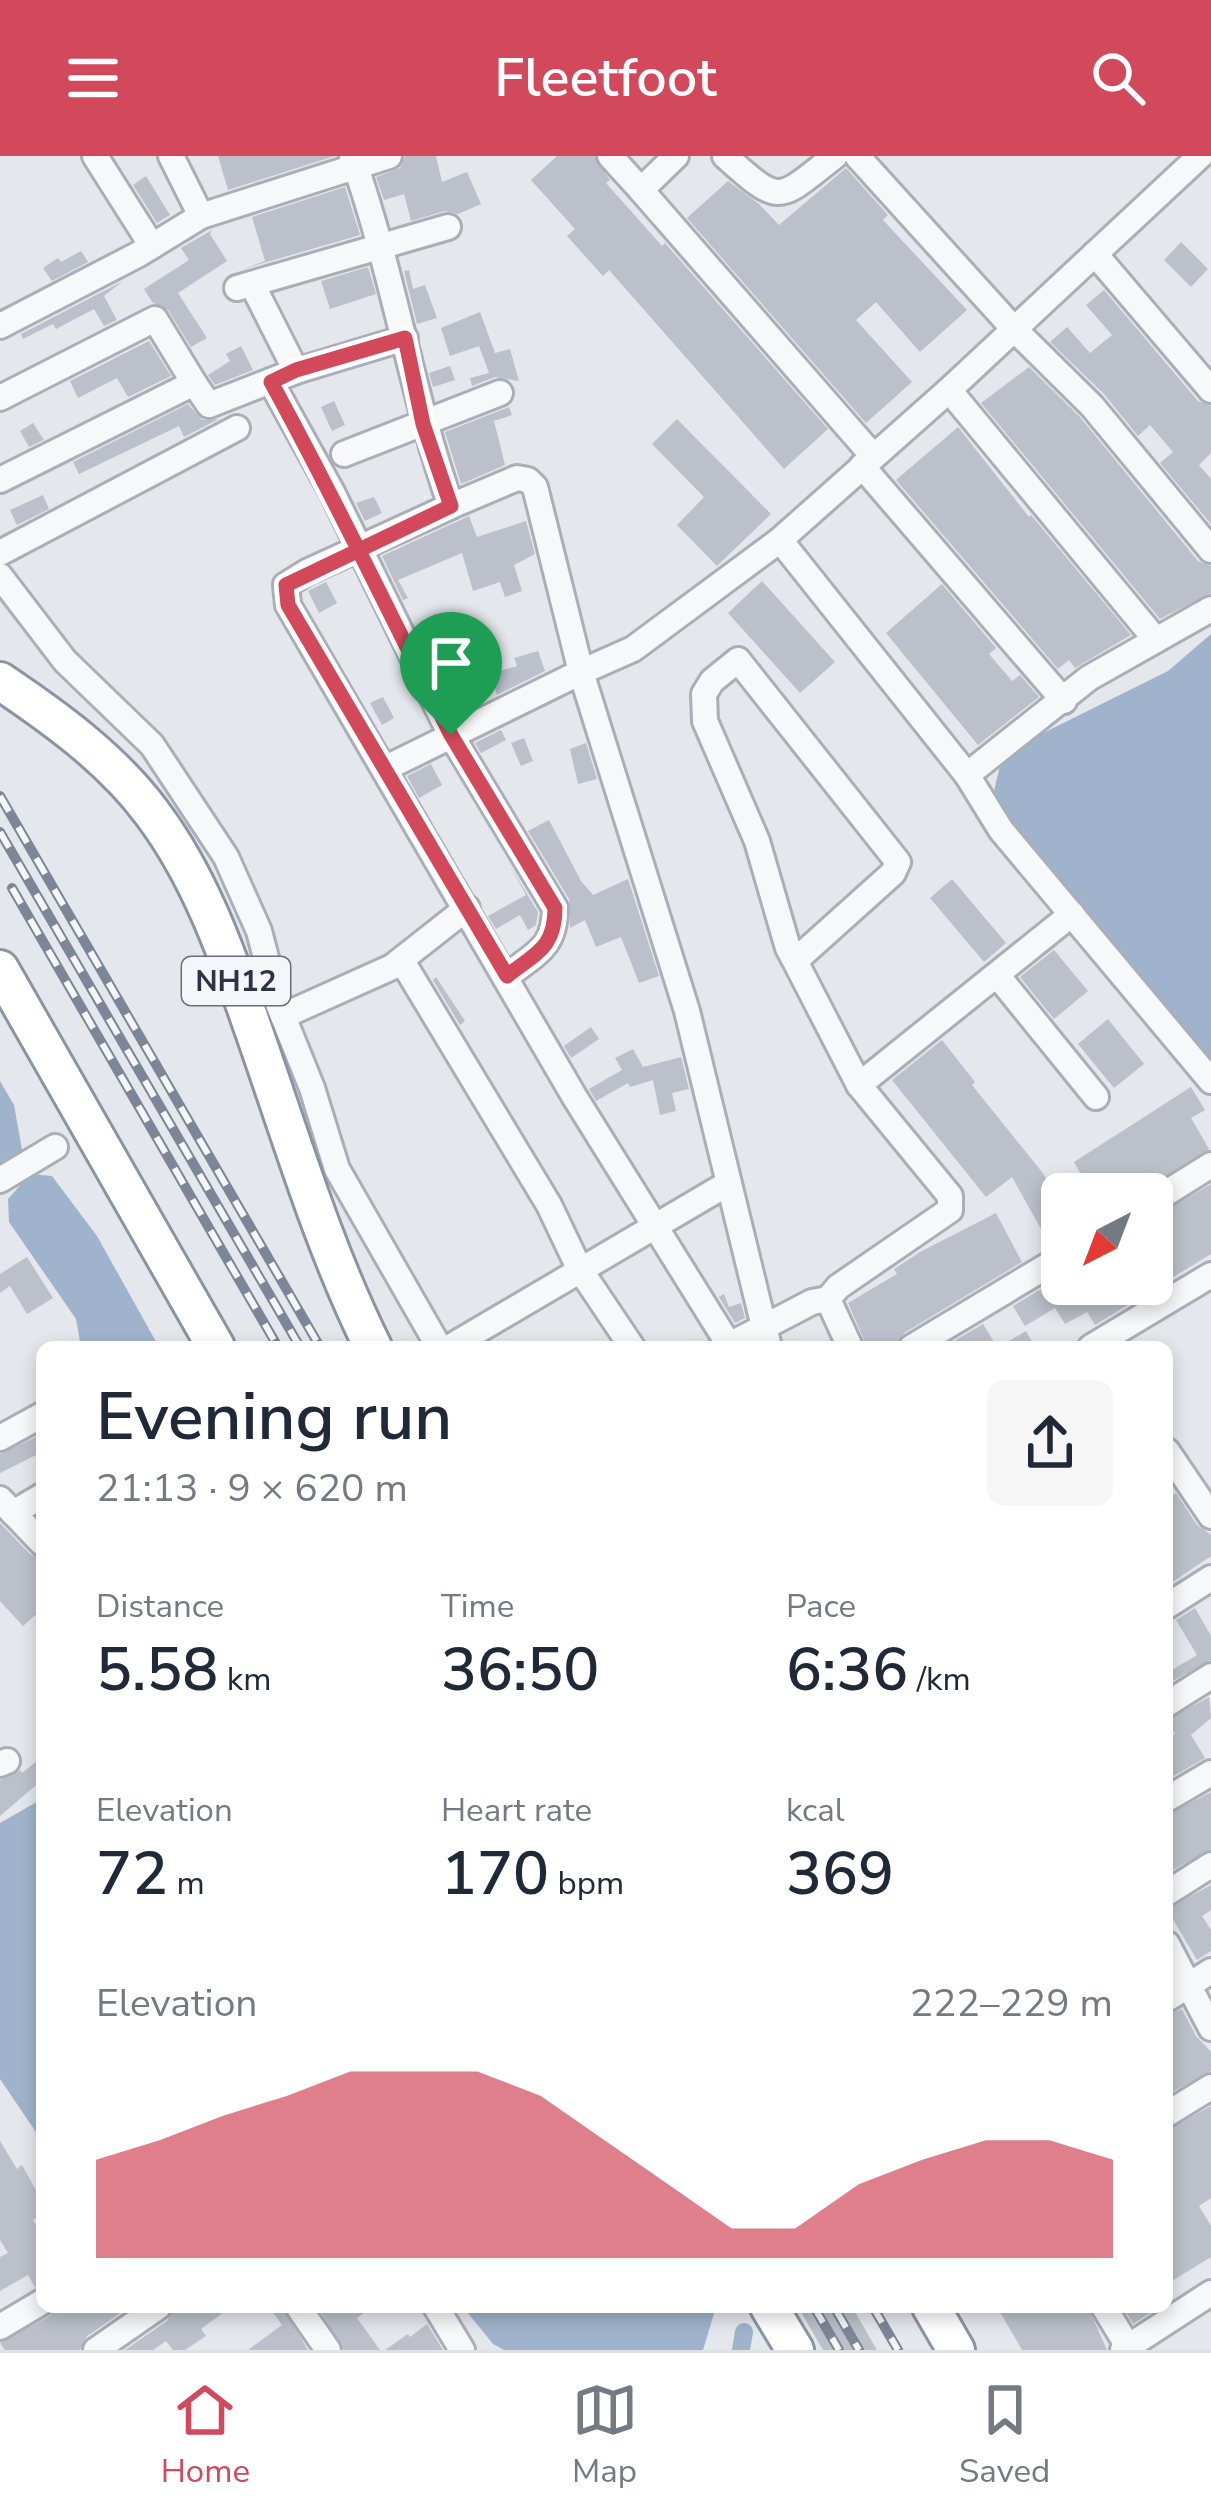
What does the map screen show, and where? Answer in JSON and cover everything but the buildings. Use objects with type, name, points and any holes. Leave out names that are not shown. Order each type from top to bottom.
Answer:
[{"type":"highway","name":"NH12","points":[[0,681],[96,752],[152,812],[193,878],[225,948],[342,1281],[370,1341]]},
{"type":"highway","points":[[0,969],[213,1341]]},
{"type":"highway","points":[[934,2313],[956,2350]]},
{"type":"street","points":[[95,156],[152,246]]},
{"type":"street","points":[[171,156],[201,216]]},
{"type":"street","points":[[0,326],[201,216],[354,162],[389,156]]},
{"type":"street","points":[[610,156],[1064,701]]},
{"type":"street","points":[[641,190],[676,156]]},
{"type":"street","points":[[725,156],[775,195],[789,192],[835,156]]},
{"type":"street","points":[[857,156],[1013,328],[1092,406],[1211,550]]},
{"type":"street","points":[[384,769],[633,649],[780,540],[950,390],[1200,156]]},
{"type":"street","points":[[354,162],[405,338],[423,424],[451,506]]},
{"type":"street","points":[[296,370],[245,286],[448,227]]},
{"type":"street","points":[[1095,254],[1211,390]]},
{"type":"street","points":[[0,398],[155,319],[209,405],[296,370],[405,338]]},
{"type":"street","points":[[271,382],[332,492],[451,735],[555,908],[555,928],[548,944],[507,976]]},
{"type":"street","points":[[0,480],[194,383]]},
{"type":"street","points":[[950,390],[1156,640]]},
{"type":"street","points":[[344,454],[500,393]]},
{"type":"street","points":[[0,553],[237,428]]},
{"type":"street","points":[[724,1341],[288,605],[286,585],[356,548],[517,478],[529,479],[535,487],[686,1011],[727,1184],[770,1332],[942,1219],[951,1204],[950,1196],[859,1085],[795,961],[757,841],[705,721],[704,694],[712,680],[738,660],[898,862],[893,873],[795,961]]},
{"type":"street","points":[[780,540],[967,775],[1001,830],[1211,1081]]},
{"type":"street","points":[[0,576],[65,662],[152,746],[226,857],[259,931],[283,1016],[337,1169],[436,1341]]},
{"type":"street","points":[[967,775],[1089,678],[1211,609]]},
{"type":"street","points":[[96,752],[122,715]]},
{"type":"street","points":[[283,1016],[402,961],[467,908]]},
{"type":"street","points":[[859,1085],[1072,914]]},
{"type":"street","points":[[402,961],[549,1205],[579,1268],[628,1341]]},
{"type":"street","points":[[997,974],[1096,1097]]},
{"type":"street","points":[[0,1180],[55,1148]]},
{"type":"street","points":[[1173,1189],[1211,1165]]},
{"type":"street","points":[[460,1341],[727,1184]]},
{"type":"street","points":[[922,1341],[1041,1270]]},
{"type":"street","points":[[1101,1341],[1211,1275]]},
{"type":"street","points":[[820,1301],[846,1341]]},
{"type":"street","points":[[0,1438],[36,1417]]},
{"type":"street","points":[[1177,1487],[1211,1516]]},
{"type":"street","points":[[36,1498],[7,1506],[36,1537]]},
{"type":"street","points":[[1173,1602],[1211,1578]]},
{"type":"street","points":[[1173,1700],[1211,1676]]},
{"type":"street","points":[[1173,1795],[1211,1773]]},
{"type":"street","points":[[1173,1889],[1211,1865]]},
{"type":"street","points":[[1211,1971],[1178,1992],[1211,2028]]},
{"type":"street","points":[[1173,2110],[1211,2086]]},
{"type":"street","points":[[1107,2313],[1127,2349],[1211,2293]]},
{"type":"street","points":[[0,2326],[36,2305]]},
{"type":"street","points":[[96,2350],[149,2313]]},
{"type":"street","points":[[302,2313],[328,2350]]},
{"type":"street","points":[[440,2313],[462,2350]]},
{"type":"water","points":[[1211,634],[1211,1088],[1123,983],[1059,879],[990,808],[1003,753],[1168,671]]},
{"type":"water","points":[[0,1081],[14,1105],[23,1155],[0,1168]]},
{"type":"water","points":[[30,1174],[52,1176],[97,1236],[156,1341],[80,1341],[76,1319],[9,1222],[8,1199]]},
{"type":"water","points":[[36,1802],[36,2132],[0,2079],[0,1823]]},
{"type":"water","points":[[468,2313],[714,2313],[703,2350],[504,2350],[493,2344]]},
{"type":"waterway","points":[[741,2350],[744,2332]]},
{"type":"railway","points":[[0,796],[317,1341]]},
{"type":"railway","points":[[0,832],[297,1341]]},
{"type":"railway","points":[[12,888],[275,1341]]},
{"type":"railway","points":[[817,2313],[839,2350]]},
{"type":"railway","points":[[838,2313],[859,2350]]},
{"type":"railway","points":[[876,2313],[898,2350]]},
{"type":"route","points":[[451,735],[356,548],[332,492],[271,382],[296,370],[405,338],[423,424],[451,506],[356,548],[307,572],[286,585],[288,605],[507,976],[548,944],[555,928],[555,908],[451,735]]}]
